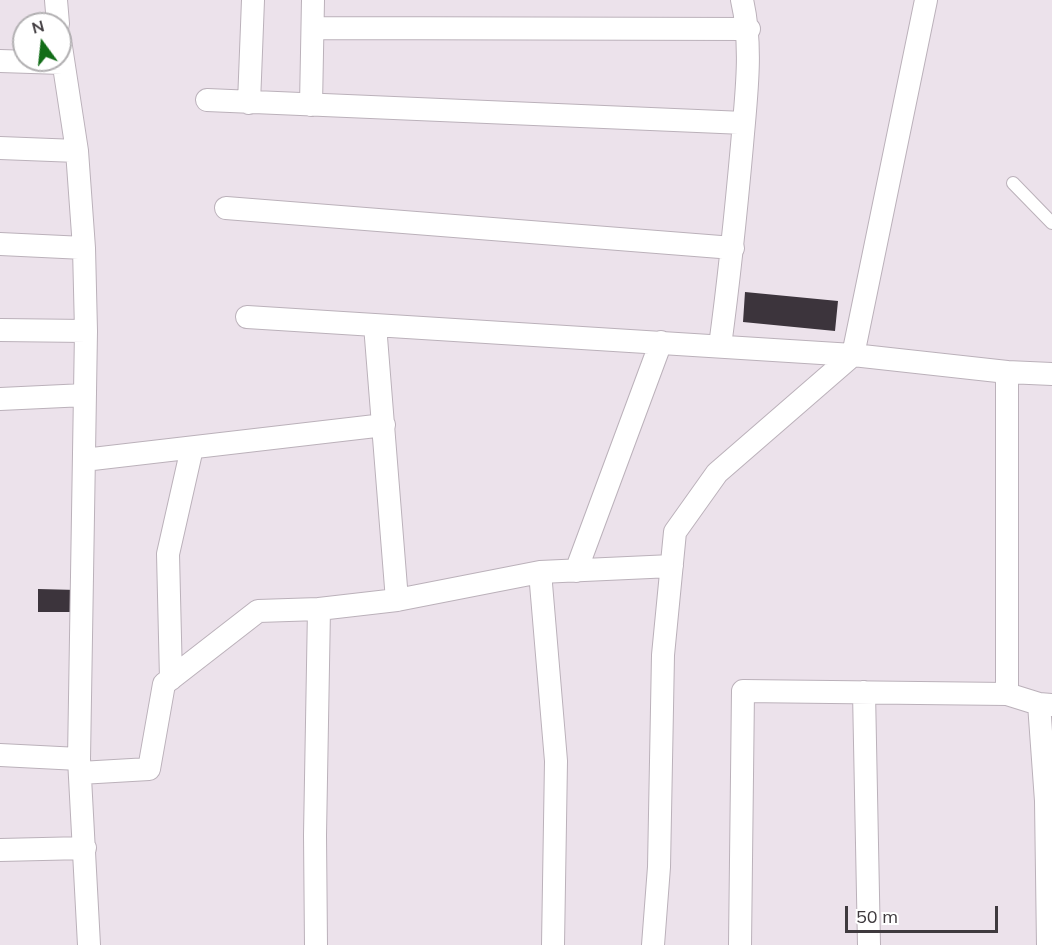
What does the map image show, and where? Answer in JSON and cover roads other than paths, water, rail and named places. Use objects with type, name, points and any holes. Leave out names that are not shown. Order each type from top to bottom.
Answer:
[{"type":"street","points":[[249,103],[253,0]]},
{"type":"street","points":[[311,105],[313,0]]},
{"type":"street","points":[[720,346],[733,248],[744,123],[749,29],[742,0]]},
{"type":"street","points":[[653,945],[659,867],[663,655],[675,532],[717,473],[853,355],[926,0]]},
{"type":"street","points":[[313,28],[749,29]]},
{"type":"street","points":[[64,72],[76,151],[84,248],[86,331],[79,766],[85,848],[88,945]]},
{"type":"street","points":[[207,100],[744,123]]},
{"type":"street","points":[[0,148],[76,151]]},
{"type":"street","points":[[226,208],[733,248]]},
{"type":"street","points":[[0,244],[84,248]]},
{"type":"street","points":[[247,317],[853,355],[1006,372],[1052,374]]},
{"type":"street","points":[[375,325],[397,600]]},
{"type":"street","points":[[0,330],[86,331]]},
{"type":"street","points":[[576,571],[661,342]]},
{"type":"street","points":[[1006,372],[1007,694]]},
{"type":"street","points":[[0,399],[85,395]]},
{"type":"street","points":[[84,460],[384,425]]},
{"type":"street","points":[[171,680],[168,554],[192,448]]},
{"type":"street","points":[[0,755],[79,766],[149,770],[164,684],[258,611],[319,609],[397,600],[540,572],[672,566]]},
{"type":"street","points":[[540,572],[556,760],[553,945]]},
{"type":"street","points":[[316,945],[315,835],[319,609]]},
{"type":"street","points":[[740,945],[743,691],[1007,694],[1045,705],[1048,945]]},
{"type":"street","points":[[864,692],[869,945]]},
{"type":"street","points":[[0,850],[85,848]]},
{"type":"lane","points":[[1013,183],[1052,223]]}]
